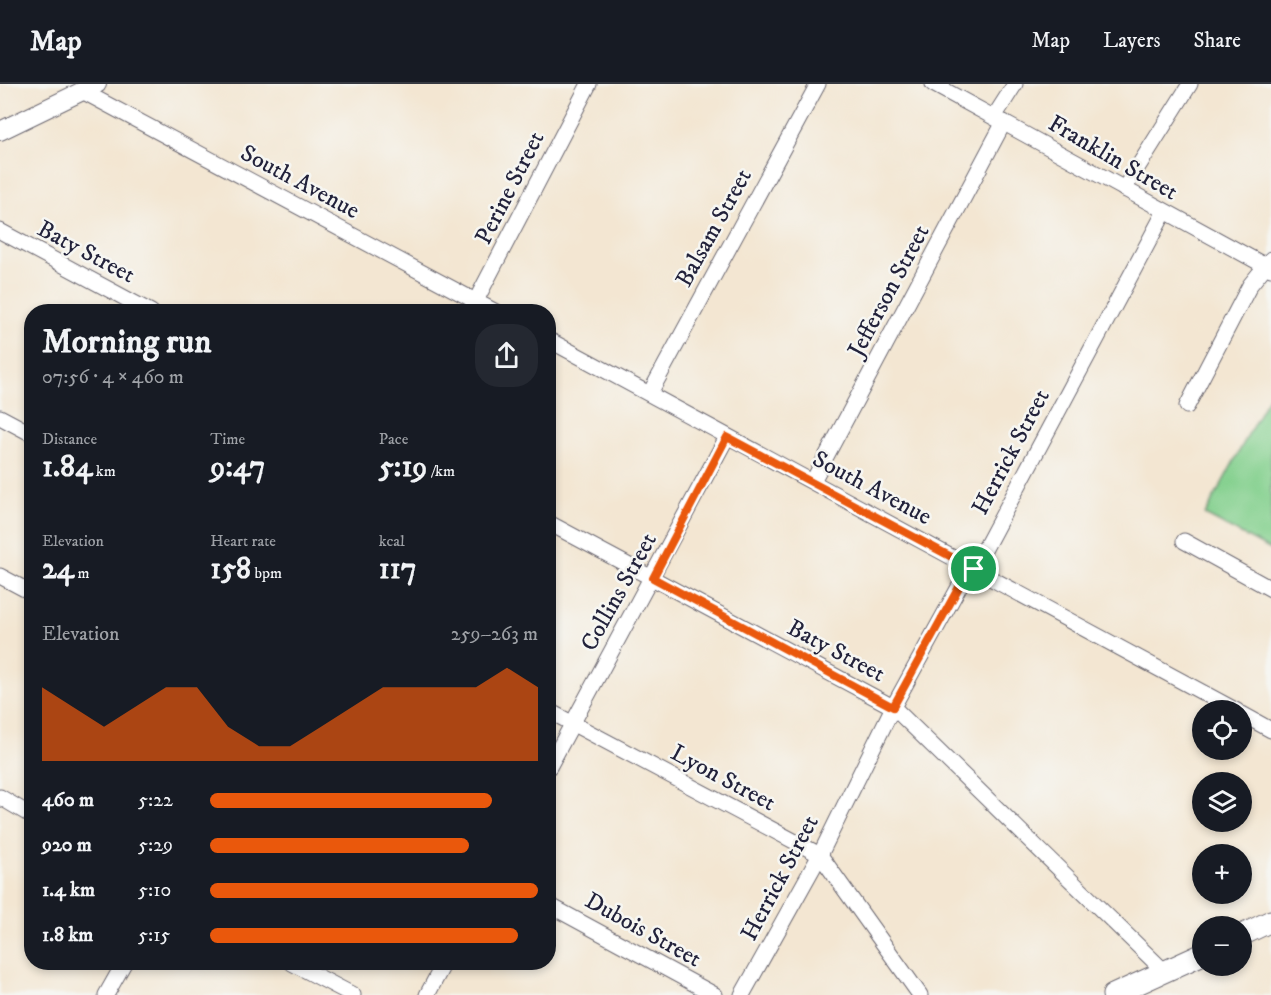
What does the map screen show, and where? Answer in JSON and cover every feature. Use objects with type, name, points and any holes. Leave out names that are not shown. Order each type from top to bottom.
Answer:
[{"type":"main road","points":[[1252,930],[1271,921]]},
{"type":"main road","points":[[1113,995],[1192,959]]},
{"type":"street","name":"Perine Street","points":[[475,304],[589,84]]},
{"type":"street","name":"Balsam Street","points":[[650,393],[818,84]]},
{"type":"street","name":"Franklin Street","points":[[933,84],[1125,189],[1164,213],[1269,265]]},
{"type":"street","name":"Jefferson Street","points":[[813,482],[1015,84]]},
{"type":"street","points":[[1125,189],[1190,84]]},
{"type":"street","name":"South Avenue","points":[[89,87],[468,304]]},
{"type":"street","points":[[0,131],[89,87]]},
{"type":"street","name":"Herrick Street","points":[[742,995],[820,855],[893,707],[964,578],[974,569],[1164,213]]},
{"type":"street","name":"Baty Street","points":[[0,231],[136,304]]},
{"type":"street","points":[[1187,406],[1250,285],[1269,265]]},
{"type":"street","name":"South Avenue","points":[[556,344],[1217,700]]},
{"type":"street","points":[[0,417],[24,430]]},
{"type":"street","name":"Collins Street","points":[[556,754],[653,578],[727,437]]},
{"type":"street","name":"Baty Street","points":[[556,527],[893,707],[1166,972]]},
{"type":"street","points":[[1184,541],[1271,589]]},
{"type":"street","points":[[0,576],[24,589]]},
{"type":"street","name":"Lyon Street","points":[[556,715],[820,855],[920,995]]},
{"type":"street","points":[[1252,720],[1271,730]]},
{"type":"street","points":[[0,797],[24,811]]},
{"type":"street","name":"Dubois Street","points":[[556,909],[715,995]]},
{"type":"street","points":[[106,995],[120,970]]},
{"type":"street","points":[[305,970],[353,995]]},
{"type":"street","points":[[427,995],[440,970]]},
{"type":"green space","points":[[1271,392],[1271,550],[1205,515]]},
{"type":"route","points":[[727,437],[974,569],[964,578],[893,707],[653,578],[727,437]]}]
